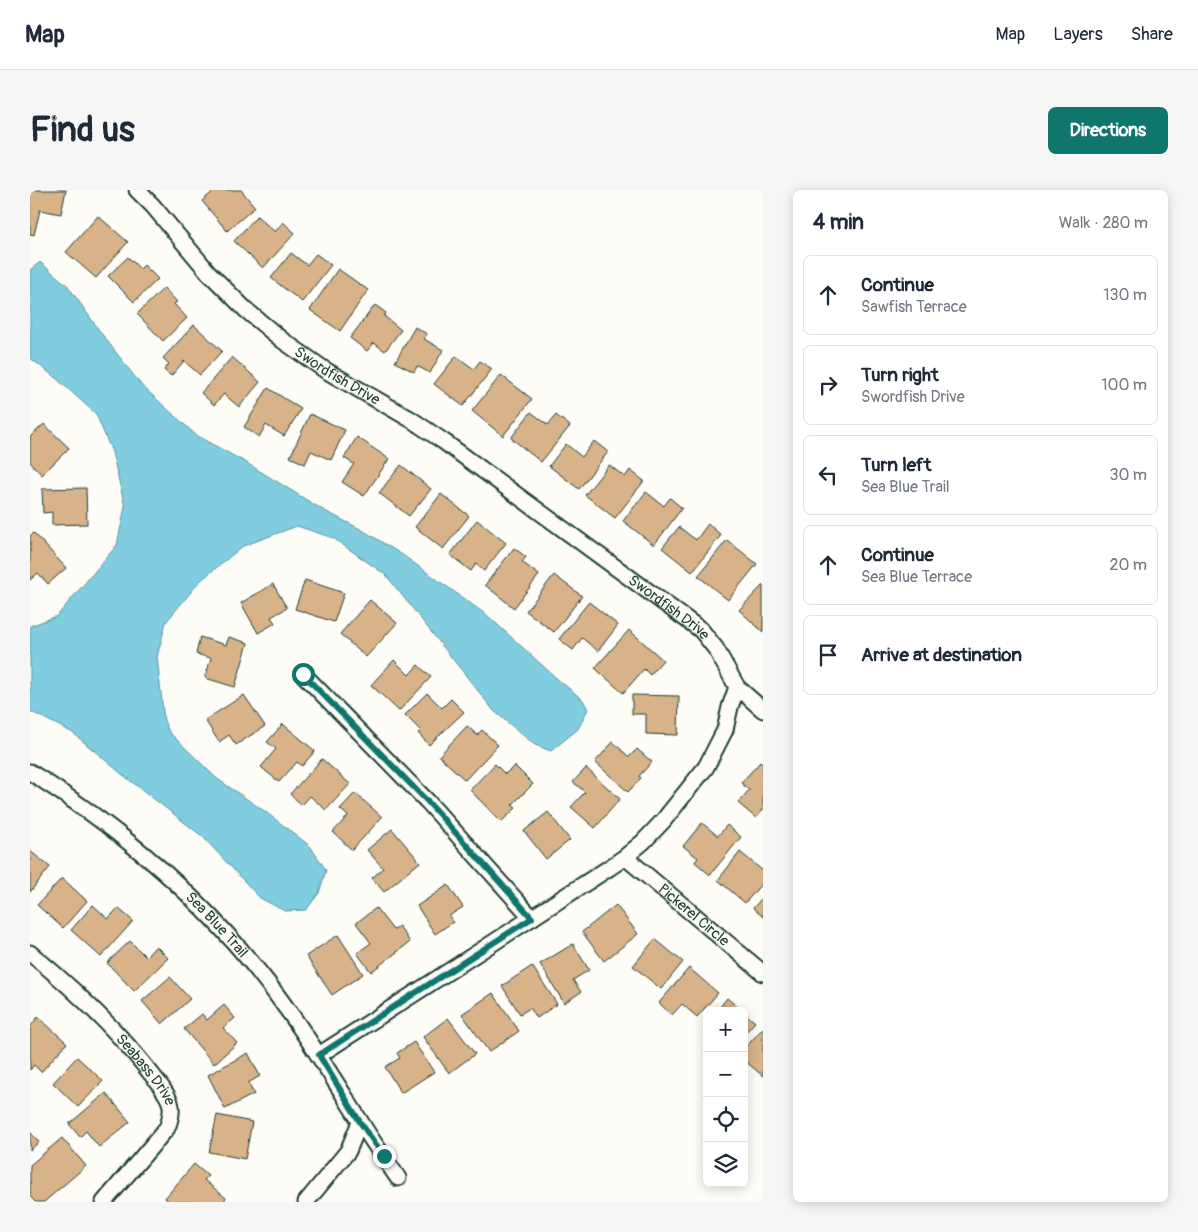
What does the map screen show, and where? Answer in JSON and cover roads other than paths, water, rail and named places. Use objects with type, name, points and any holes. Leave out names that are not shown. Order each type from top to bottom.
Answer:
[{"type":"street","name":"Swordfish Drive","points":[[137,190],[153,206],[209,273],[246,310],[282,340],[325,370],[412,420],[701,630],[716,649],[737,687]]},
{"type":"street","points":[[303,674],[428,802],[532,918]]},
{"type":"street","points":[[319,1055],[625,857],[643,842],[706,767],[725,730],[730,706],[737,687],[763,710]]},
{"type":"street","name":"Sea Blue Trail","points":[[30,772],[78,804],[119,835],[172,879],[215,922],[291,1014],[398,1178]]},
{"type":"street","name":"Pickerel Circle","points":[[625,857],[763,973]]},
{"type":"street","name":"Seabass Drive","points":[[30,953],[62,979],[102,1018],[139,1059],[164,1091],[170,1102],[172,1114],[167,1128],[104,1202]]},
{"type":"street","points":[[306,1202],[348,1151],[360,1122]]},
{"type":"water","points":[[40,262],[68,286],[142,386],[197,436],[245,462],[323,510],[364,531],[404,556],[488,616],[583,700],[588,709],[578,729],[551,751],[535,745],[494,711],[386,575],[333,538],[297,526],[243,546],[200,581],[166,622],[157,657],[164,721],[169,732],[216,778],[267,813],[310,846],[326,870],[319,893],[306,910],[285,911],[260,898],[202,836],[123,775],[73,733],[30,711],[30,626],[57,616],[117,545],[125,507],[112,452],[96,414],[56,378],[30,358],[30,270]]}]
